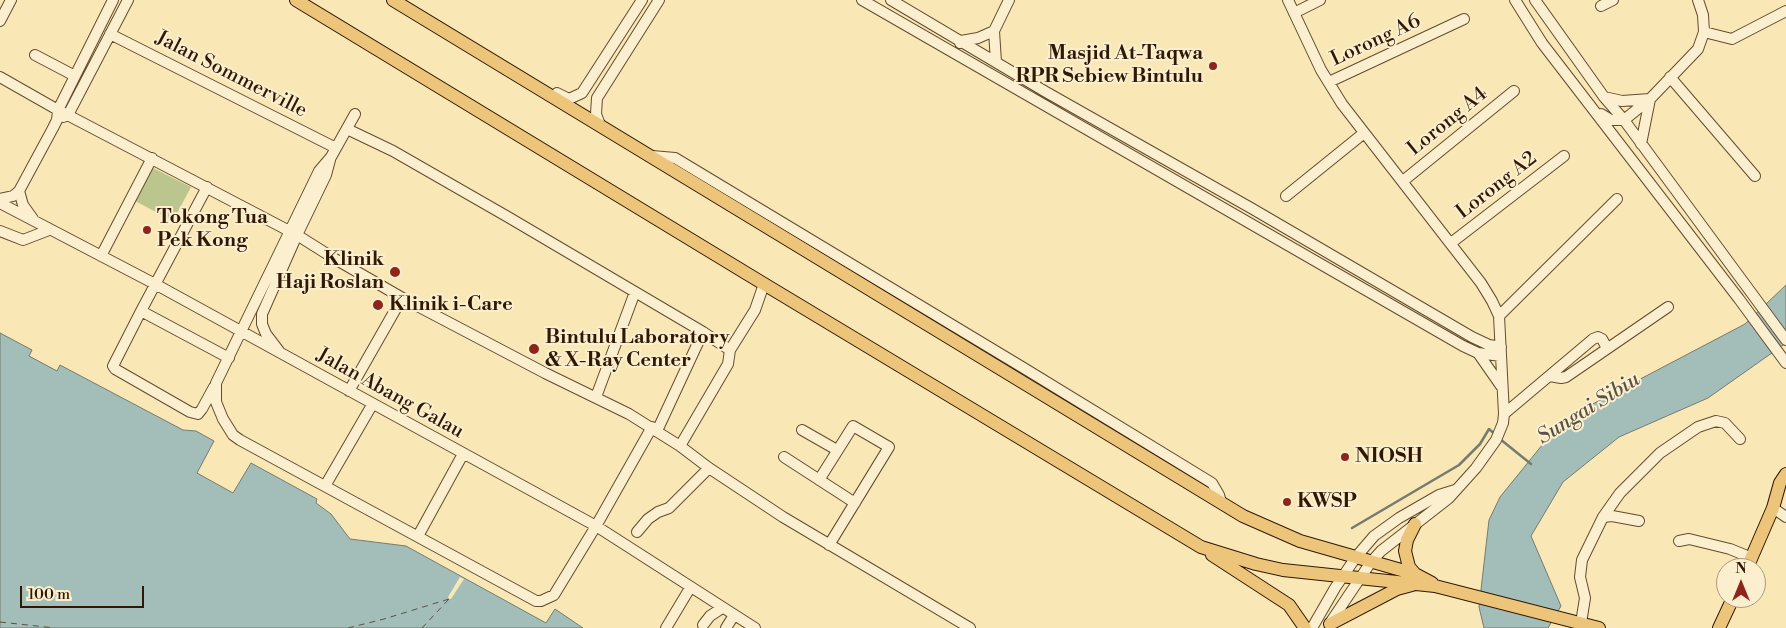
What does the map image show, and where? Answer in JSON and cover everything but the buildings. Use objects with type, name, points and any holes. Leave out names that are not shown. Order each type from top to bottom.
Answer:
[{"type":"main road","points":[[296,0],[1201,547],[1225,565],[1285,602],[1294,610],[1305,628]]},
{"type":"main road","points":[[393,0],[1243,516],[1300,540],[1371,562],[1436,586],[1599,628]]},
{"type":"main road","points":[[1751,558],[1778,501],[1776,493],[1780,482],[1786,474]]},
{"type":"main road","points":[[1415,524],[1407,540],[1405,551],[1409,567],[1416,579]]},
{"type":"main road","points":[[1201,547],[1256,564],[1283,570],[1343,576],[1416,579]]},
{"type":"main road","points":[[1328,626],[1416,579]]},
{"type":"main road","points":[[1719,628],[1728,608]]},
{"type":"street","points":[[0,21],[11,0]]},
{"type":"street","points":[[0,199],[13,196],[19,191],[57,120],[58,110],[114,0]]},
{"type":"street","points":[[53,128],[61,118],[68,115],[128,0]]},
{"type":"street","points":[[512,71],[522,72],[567,99],[579,95],[642,0]]},
{"type":"street","points":[[600,125],[596,114],[598,98],[659,0]]},
{"type":"street","points":[[862,0],[1478,353],[1502,387]]},
{"type":"street","points":[[891,0],[1472,337],[1501,351]]},
{"type":"street","points":[[1009,0],[994,31],[998,63],[1044,97],[1044,104]]},
{"type":"street","points":[[1288,0],[1342,104],[1452,244],[1485,289],[1499,316],[1504,414],[1498,435],[1476,468],[1456,490],[1443,503],[1415,524],[1371,562],[1328,626]]},
{"type":"street","points":[[1294,13],[1320,0]]},
{"type":"street","points":[[1515,0],[1542,43],[1593,107],[1784,361]]},
{"type":"street","points":[[1535,0],[1604,97],[1624,120],[1786,340]]},
{"type":"street","points":[[1601,6],[1612,0]]},
{"type":"street","points":[[1593,107],[1611,120],[1624,120],[1650,99],[1698,50],[1704,32],[1700,0]]},
{"type":"street","points":[[1704,32],[1732,39],[1786,11]]},
{"type":"street","name":"Lorong A6","points":[[1329,82],[1464,19]]},
{"type":"street","points":[[961,41],[978,38],[994,31]]},
{"type":"street","name":"Jalan Sommerville","points":[[110,34],[333,152]]},
{"type":"street","points":[[955,53],[961,41]]},
{"type":"street","points":[[35,56],[75,76]]},
{"type":"street","points":[[0,77],[58,110],[294,233],[402,298],[655,429],[709,468],[783,517],[970,628]]},
{"type":"street","points":[[1670,77],[1755,176]]},
{"type":"street","name":"Lorong A4","points":[[1403,181],[1514,91]]},
{"type":"street","points":[[1604,97],[1622,101],[1650,99]]},
{"type":"street","points":[[1641,144],[1650,99]]},
{"type":"street","points":[[282,355],[266,334],[262,324],[262,314],[319,171],[333,152],[355,114]]},
{"type":"street","points":[[346,129],[399,154],[703,332],[730,350]]},
{"type":"street","points":[[1286,196],[1364,133]]},
{"type":"street","name":"Lorong A2","points":[[1452,244],[1564,156]]},
{"type":"street","points":[[101,256],[152,158]]},
{"type":"street","points":[[207,187],[114,366],[115,369],[190,412],[198,414],[202,409],[294,233]]},
{"type":"street","points":[[19,191],[23,205],[35,222]]},
{"type":"street","points":[[1499,316],[1617,200]]},
{"type":"street","name":"Jalan Abang Galau","points":[[0,204],[155,284],[372,405],[596,526],[755,628]]},
{"type":"street","points":[[0,231],[23,240],[49,230]]},
{"type":"street","points":[[680,446],[728,364],[730,350],[754,310],[764,284]]},
{"type":"street","points":[[596,397],[635,292]]},
{"type":"street","points":[[349,391],[402,298]]},
{"type":"street","points":[[1550,376],[1566,377],[1668,307]]},
{"type":"street","points":[[141,311],[229,358]]},
{"type":"street","points":[[216,384],[216,402],[223,419],[233,435],[240,440],[536,601],[541,601],[554,595],[655,429],[703,332]]},
{"type":"street","points":[[1472,337],[1485,338],[1500,333]]},
{"type":"street","points":[[1504,414],[1593,339],[1602,339],[1607,348]]},
{"type":"street","points":[[1478,353],[1501,351]]},
{"type":"street","points":[[1566,360],[1575,370]]},
{"type":"street","points":[[325,486],[372,405]]},
{"type":"street","points":[[1581,623],[1585,598],[1581,583],[1580,570],[1582,560],[1603,517],[1620,493],[1660,453],[1698,427],[1716,421],[1724,423],[1740,439]]},
{"type":"street","points":[[819,480],[853,426],[889,447],[829,545]]},
{"type":"street","points":[[802,430],[837,450]]},
{"type":"street","points":[[418,536],[464,454]]},
{"type":"street","points":[[784,457],[855,502]]},
{"type":"street","points":[[637,532],[648,519],[658,512],[669,508],[709,468]]},
{"type":"street","points":[[1312,628],[1343,576],[1374,536],[1399,518],[1439,495],[1456,490]]},
{"type":"street","points":[[1778,501],[1786,517]]},
{"type":"street","points":[[1603,517],[1612,516],[1640,521]]},
{"type":"street","points":[[1679,541],[1685,539],[1730,549],[1742,558]]},
{"type":"street","points":[[666,628],[690,588]]},
{"type":"street","points":[[703,625],[710,616],[722,608]]},
{"type":"street","points":[[726,628],[734,615]]},
{"type":"green space","points":[[153,168],[191,187],[173,221],[135,201]]},
{"type":"water","name":"Sungai Sibiu","points":[[1786,285],[1786,343],[1708,398],[1619,437],[1563,482],[1531,536],[1561,606],[1548,628],[1484,628],[1479,607],[1489,520],[1500,497],[1547,439],[1587,407],[1745,324]]},
{"type":"water","points":[[0,333],[32,350],[29,356],[57,371],[60,365],[183,430],[196,431],[214,441],[197,473],[233,493],[251,463],[317,499],[316,503],[331,514],[350,539],[406,546],[546,623],[555,609],[583,628],[0,628]]},
{"type":"pier","points":[[460,577],[464,579],[451,599],[449,599],[448,597]]},
{"type":"waterway","points":[[1352,528],[1459,465],[1480,444],[1489,429],[1496,435]]},
{"type":"waterway","points":[[1500,439],[1531,464]]},
{"type":"ferry route","points":[[348,628],[449,599]]},
{"type":"ferry route","points":[[422,628],[449,599]]},
{"type":"ferry route","points":[[0,622],[55,628]]},
{"type":"place","name":"Masjid At-Taqwa RPR Sebiew Bintulu","points":[[1213,66]]},
{"type":"place","name":"Tokong Tua Pek Kong","points":[[147,230]]},
{"type":"place","name":"Klinik Haji Roslan","points":[[395,272]]},
{"type":"place","name":"Klinik i-Care","points":[[378,305]]},
{"type":"place","name":"Bintulu Laboratory & X-Ray Center","points":[[534,349]]},
{"type":"place","name":"NIOSH","points":[[1345,457]]},
{"type":"place","name":"KWSP","points":[[1287,502]]}]
